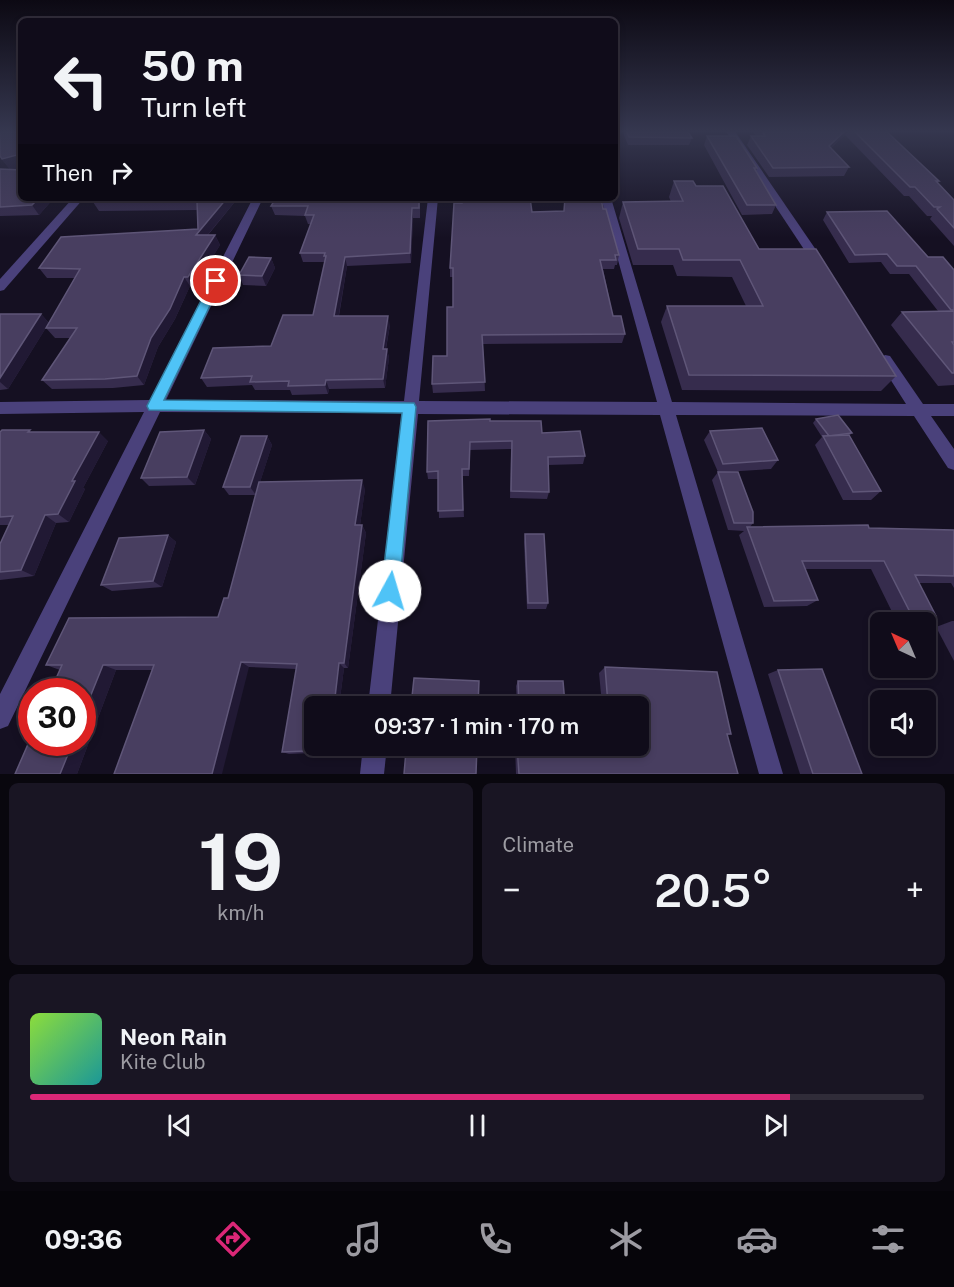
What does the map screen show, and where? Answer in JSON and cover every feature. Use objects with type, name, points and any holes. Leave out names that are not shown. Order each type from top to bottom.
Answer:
[{"type":"street","points":[[754,166],[827,274]]},
{"type":"street","points":[[0,287],[76,201]]},
{"type":"street","points":[[0,718],[256,201]]},
{"type":"street","points":[[380,696],[433,201]]},
{"type":"street","points":[[607,201],[771,774]]},
{"type":"street","points":[[879,352],[954,462]]},
{"type":"street","points":[[0,408],[154,406],[954,410]]},
{"type":"street","points":[[372,774],[374,756]]},
{"type":"building","points":[[724,166],[756,166],[757,168],[754,168],[776,205],[747,205]]},
{"type":"building","points":[[772,166],[849,167],[773,168]]},
{"type":"building","points":[[889,166],[923,166],[939,181],[936,181],[954,200],[954,228],[937,209],[940,207],[934,207],[915,187],[910,187]]},
{"type":"building","points":[[0,169],[18,170],[18,201],[36,201],[32,205],[0,207]]},
{"type":"building","points":[[674,181],[693,181],[696,186],[723,186],[759,249],[816,249],[896,376],[689,375],[667,306],[763,306],[740,260],[683,260],[679,249],[638,249],[623,202],[683,201]]},
{"type":"building","points":[[94,201],[197,201],[93,202]]},
{"type":"building","points":[[197,201],[224,201],[196,235],[215,235],[188,277],[184,277],[170,309],[151,338],[137,376],[42,380],[77,328],[46,328],[80,269],[39,268],[61,237],[198,229]]},
{"type":"building","points":[[274,201],[419,201],[419,208],[412,208],[410,253],[345,257],[334,316],[388,316],[383,349],[387,349],[383,379],[326,380],[325,385],[288,386],[289,381],[250,382],[252,376],[201,378],[213,348],[271,346],[283,315],[313,315],[326,256],[324,256],[325,253],[300,253],[314,215],[305,215],[308,206],[271,206]]},
{"type":"building","points":[[462,201],[530,201],[532,212],[564,211],[565,201],[602,201],[619,255],[615,255],[616,260],[600,260],[613,316],[621,316],[625,334],[482,335],[485,382],[432,384],[433,356],[447,356],[447,307],[453,307],[453,268],[450,268],[454,203],[462,203]]},
{"type":"building","points":[[887,211],[928,257],[943,257],[954,270],[954,310],[951,310],[916,266],[897,266],[887,254],[855,255],[827,212]]},
{"type":"building","points":[[249,257],[271,258],[262,276],[239,275]]},
{"type":"building","points":[[954,311],[954,342],[952,342],[954,345],[954,373],[952,373],[902,312]]},
{"type":"building","points":[[0,314],[41,314],[0,378]]},
{"type":"building","points":[[838,415],[852,433],[829,436],[816,419]]},
{"type":"building","points":[[490,419],[490,421],[541,421],[542,433],[580,431],[585,456],[548,457],[549,492],[511,491],[512,441],[470,442],[469,469],[462,469],[463,510],[438,511],[438,471],[427,472],[428,421]]},
{"type":"building","points":[[762,428],[778,460],[723,464],[710,431]]},
{"type":"building","points":[[2,430],[99,432],[72,481],[75,481],[58,514],[45,515],[21,570],[0,572],[0,544],[13,516],[0,517],[0,432]]},
{"type":"building","points":[[204,430],[187,477],[141,478],[160,432]]},
{"type":"building","points":[[849,435],[881,491],[853,492],[823,436]]},
{"type":"building","points":[[241,436],[267,436],[250,487],[223,487]]},
{"type":"building","points":[[718,472],[738,472],[753,512],[753,523],[734,523]]},
{"type":"building","points":[[362,480],[355,525],[362,525],[344,663],[339,663],[335,696],[304,696],[304,751],[282,752],[297,664],[241,662],[212,774],[114,774],[154,665],[103,665],[96,682],[96,678],[56,678],[62,665],[46,665],[69,618],[218,617],[224,598],[228,598],[259,482]]},
{"type":"building","points":[[868,525],[869,528],[954,530],[954,576],[915,575],[934,612],[910,612],[884,561],[802,561],[818,600],[774,601],[747,527]]},
{"type":"building","points":[[525,534],[544,534],[548,603],[528,603]]},
{"type":"building","points":[[168,535],[153,581],[101,585],[119,538]]},
{"type":"building","points":[[605,667],[717,672],[731,734],[727,734],[738,774],[519,774],[518,756],[649,756],[649,696],[607,696]]},
{"type":"building","points":[[822,669],[862,774],[813,774],[778,670]]},
{"type":"building","points":[[414,678],[479,681],[478,696],[412,696]]},
{"type":"building","points":[[518,681],[563,681],[564,696],[519,696]]},
{"type":"building","points":[[23,756],[67,756],[60,774],[15,774]]},
{"type":"building","points":[[406,756],[477,756],[476,774],[404,774]]},
{"type":"route","points":[[216,281],[154,406],[409,407],[390,591]]}]
